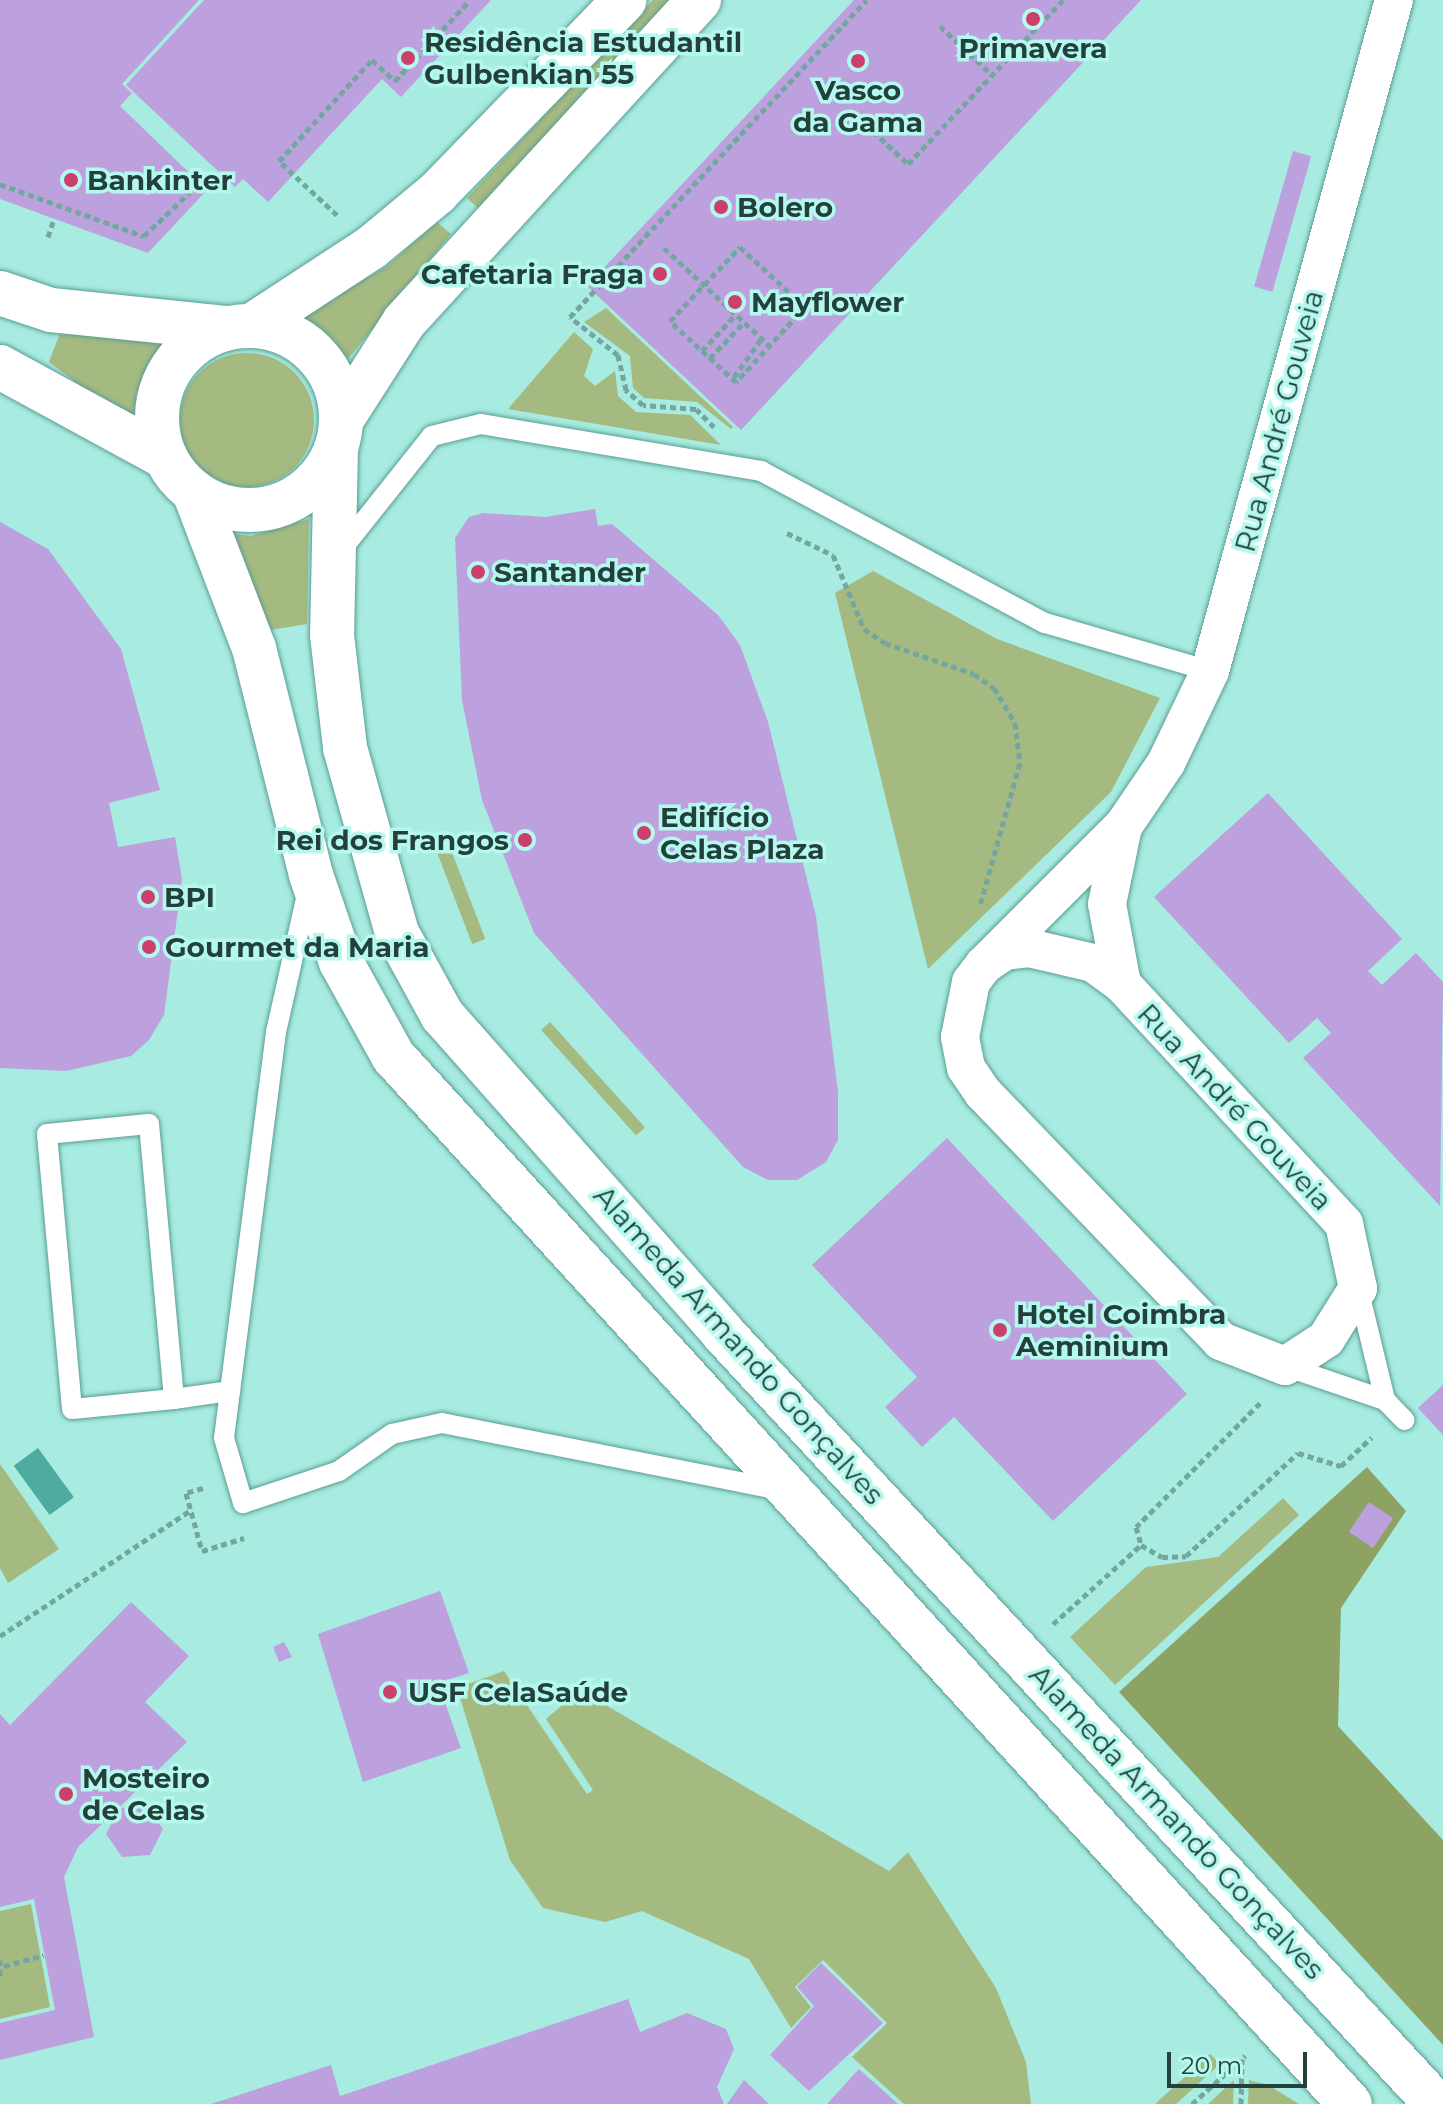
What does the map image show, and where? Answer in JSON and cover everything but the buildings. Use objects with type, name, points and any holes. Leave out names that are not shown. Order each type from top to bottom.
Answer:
[{"type":"main road","points":[[165,457],[157,417],[165,378],[180,356],[239,326],[372,247],[478,154],[625,0]]},
{"type":"main road","points":[[194,492],[248,511],[276,506],[312,484],[404,322],[699,0]]},
{"type":"main road","points":[[0,293],[51,310],[239,326],[293,337],[325,364],[339,434]]},
{"type":"main road","points":[[0,367],[165,457],[194,492],[254,648],[311,875],[341,962],[393,1056],[783,1491],[1350,2104]]},
{"type":"main road","name":"Alameda Armando Gonçalves","points":[[339,434],[332,561],[345,748],[369,854],[397,933],[442,1015],[722,1332],[1436,2104]]},
{"type":"street","name":"Rua André Gouveia","points":[[1285,1366],[1221,1341],[983,1093],[966,1068],[960,1037],[962,1006],[984,965],[1124,825],[1166,763],[1210,671],[1394,0]]},
{"type":"street","name":"Rua André Gouveia","points":[[1122,984],[1107,904],[1124,825]]},
{"type":"street","name":"Rua André Gouveia","points":[[984,965],[1005,951],[1066,951],[1122,984],[1344,1224],[1358,1288]]},
{"type":"street","points":[[1285,1366],[1326,1339],[1358,1288]]},
{"type":"lane","points":[[332,561],[432,436],[481,424],[761,471],[1045,623],[1210,671]]},
{"type":"lane","points":[[311,875],[276,1032],[224,1438],[243,1503],[339,1471],[392,1434],[442,1423],[783,1491]]},
{"type":"lane","points":[[174,1399],[149,1124],[47,1134],[72,1409],[174,1399],[230,1391]]},
{"type":"lane","points":[[1358,1288],[1395,1411]]},
{"type":"lane","points":[[1285,1366],[1395,1411]]},
{"type":"path","points":[[372,247],[279,161],[372,60],[395,81],[470,0]]},
{"type":"path","points":[[722,433],[696,409],[643,405],[626,390],[618,355],[570,317],[867,0]]},
{"type":"path","points":[[873,131],[908,164],[1063,0]]},
{"type":"path","points":[[940,26],[992,75]]},
{"type":"path","points":[[0,184],[144,236],[193,189]]},
{"type":"path","points":[[48,237],[54,219]]},
{"type":"path","points":[[762,338],[731,373],[736,378],[805,307],[740,247],[670,321],[736,382],[769,345]]},
{"type":"path","points":[[664,248],[769,345]]},
{"type":"path","points":[[702,351],[736,314]]},
{"type":"path","points":[[710,358],[744,322]]},
{"type":"path","points":[[787,533],[833,555],[864,629],[974,674],[994,688],[1015,723],[1020,763],[989,882],[966,939],[984,965]]},
{"type":"path","points":[[1285,1366],[1254,1412],[1136,1527],[1141,1545],[1162,1557],[1186,1556],[1298,1453],[1341,1466],[1395,1411]]},
{"type":"path","points":[[186,1493],[202,1551],[248,1537]]},
{"type":"path","points":[[0,1636],[191,1510]]},
{"type":"path","points":[[1052,1625],[1141,1545]]},
{"type":"path","points":[[4,1966],[44,1955]]},
{"type":"path","points":[[0,1960],[4,1966]]},
{"type":"path","points":[[0,1977],[4,1966]]},
{"type":"path","points":[[1192,2104],[1278,2025]]},
{"type":"path","points":[[1241,2104],[1242,2058]]},
{"type":"shaded area","points":[[653,0],[671,0],[478,208],[467,198]]},
{"type":"shaded area","points":[[437,222],[451,234],[347,360],[329,336],[298,316],[386,267]]},
{"type":"shaded area","points":[[606,308],[733,427],[731,429],[697,402],[644,398],[633,388],[630,356],[584,322]]},
{"type":"shaded area","points":[[574,332],[593,349],[584,376],[595,386],[615,371],[618,396],[636,412],[690,415],[721,445],[508,409]]},
{"type":"shaded area","points":[[60,333],[165,340],[137,393],[132,424],[49,362]]},
{"type":"shaded area","points":[[247,353],[272,359],[294,373],[308,395],[314,420],[308,445],[294,467],[272,481],[247,487],[222,481],[200,467],[186,445],[180,420],[186,395],[200,373],[222,359]]},
{"type":"shaded area","points":[[309,519],[307,624],[271,630],[225,533],[251,536]]},
{"type":"shaded area","points":[[873,571],[997,639],[1160,698],[1111,792],[928,969],[835,593]]},
{"type":"shaded area","points":[[448,842],[485,939],[472,944],[435,847]]},
{"type":"shaded area","points":[[550,1022],[645,1128],[636,1136],[541,1030]]},
{"type":"shaded area","points":[[38,1448],[74,1497],[50,1515],[14,1466]]},
{"type":"shaded area","points":[[0,1464],[59,1549],[8,1583],[0,1568]]},
{"type":"shaded area","points":[[1367,1467],[1406,1511],[1341,1608],[1338,1726],[1443,1840],[1443,2045],[1119,1692]]},
{"type":"shaded area","points":[[1283,1498],[1299,1515],[1115,1685],[1070,1637],[1146,1567],[1218,1557]]},
{"type":"shaded area","points":[[504,1671],[587,1794],[593,1790],[546,1719],[580,1690],[889,1871],[908,1852],[996,1988],[1026,2062],[1031,2104],[904,2104],[852,2057],[887,2023],[823,1960],[795,1987],[811,2007],[791,2028],[749,1959],[642,1911],[605,1922],[543,1908],[510,1860],[457,1688]]},
{"type":"shaded area","points":[[31,1904],[50,2007],[0,2019],[0,1911]]},
{"type":"shaded area","points":[[1210,2054],[1220,2064],[1176,2104],[1155,2104]]},
{"type":"shaded area","points":[[1234,2080],[1233,2104],[1208,2104]]},
{"type":"shaded area","points":[[1249,2080],[1268,2085],[1299,2104],[1248,2104]]},
{"type":"place","name":"Primavera","points":[[1033,19]]},
{"type":"place","name":"Residência Estudantil Gulbenkian 55","points":[[408,58]]},
{"type":"place","name":"Vasco da Gama","points":[[858,61]]},
{"type":"place","name":"Bankinter","points":[[71,180]]},
{"type":"place","name":"Bolero","points":[[721,207]]},
{"type":"place","name":"Cafetaria Fraga","points":[[660,274]]},
{"type":"place","name":"Mayflower","points":[[735,302]]},
{"type":"place","name":"Santander","points":[[478,572]]},
{"type":"place","name":"Edifício Celas Plaza","points":[[644,833]]},
{"type":"place","name":"Rei dos Frangos","points":[[525,840]]},
{"type":"place","name":"BPI","points":[[148,897]]},
{"type":"place","name":"Gourmet da Maria","points":[[149,947]]},
{"type":"place","name":"Hotel Coimbra Aeminium","points":[[1000,1330]]},
{"type":"place","name":"USF CelaSaúde","points":[[390,1692]]},
{"type":"place","name":"Mosteiro de Celas","points":[[66,1794]]}]
